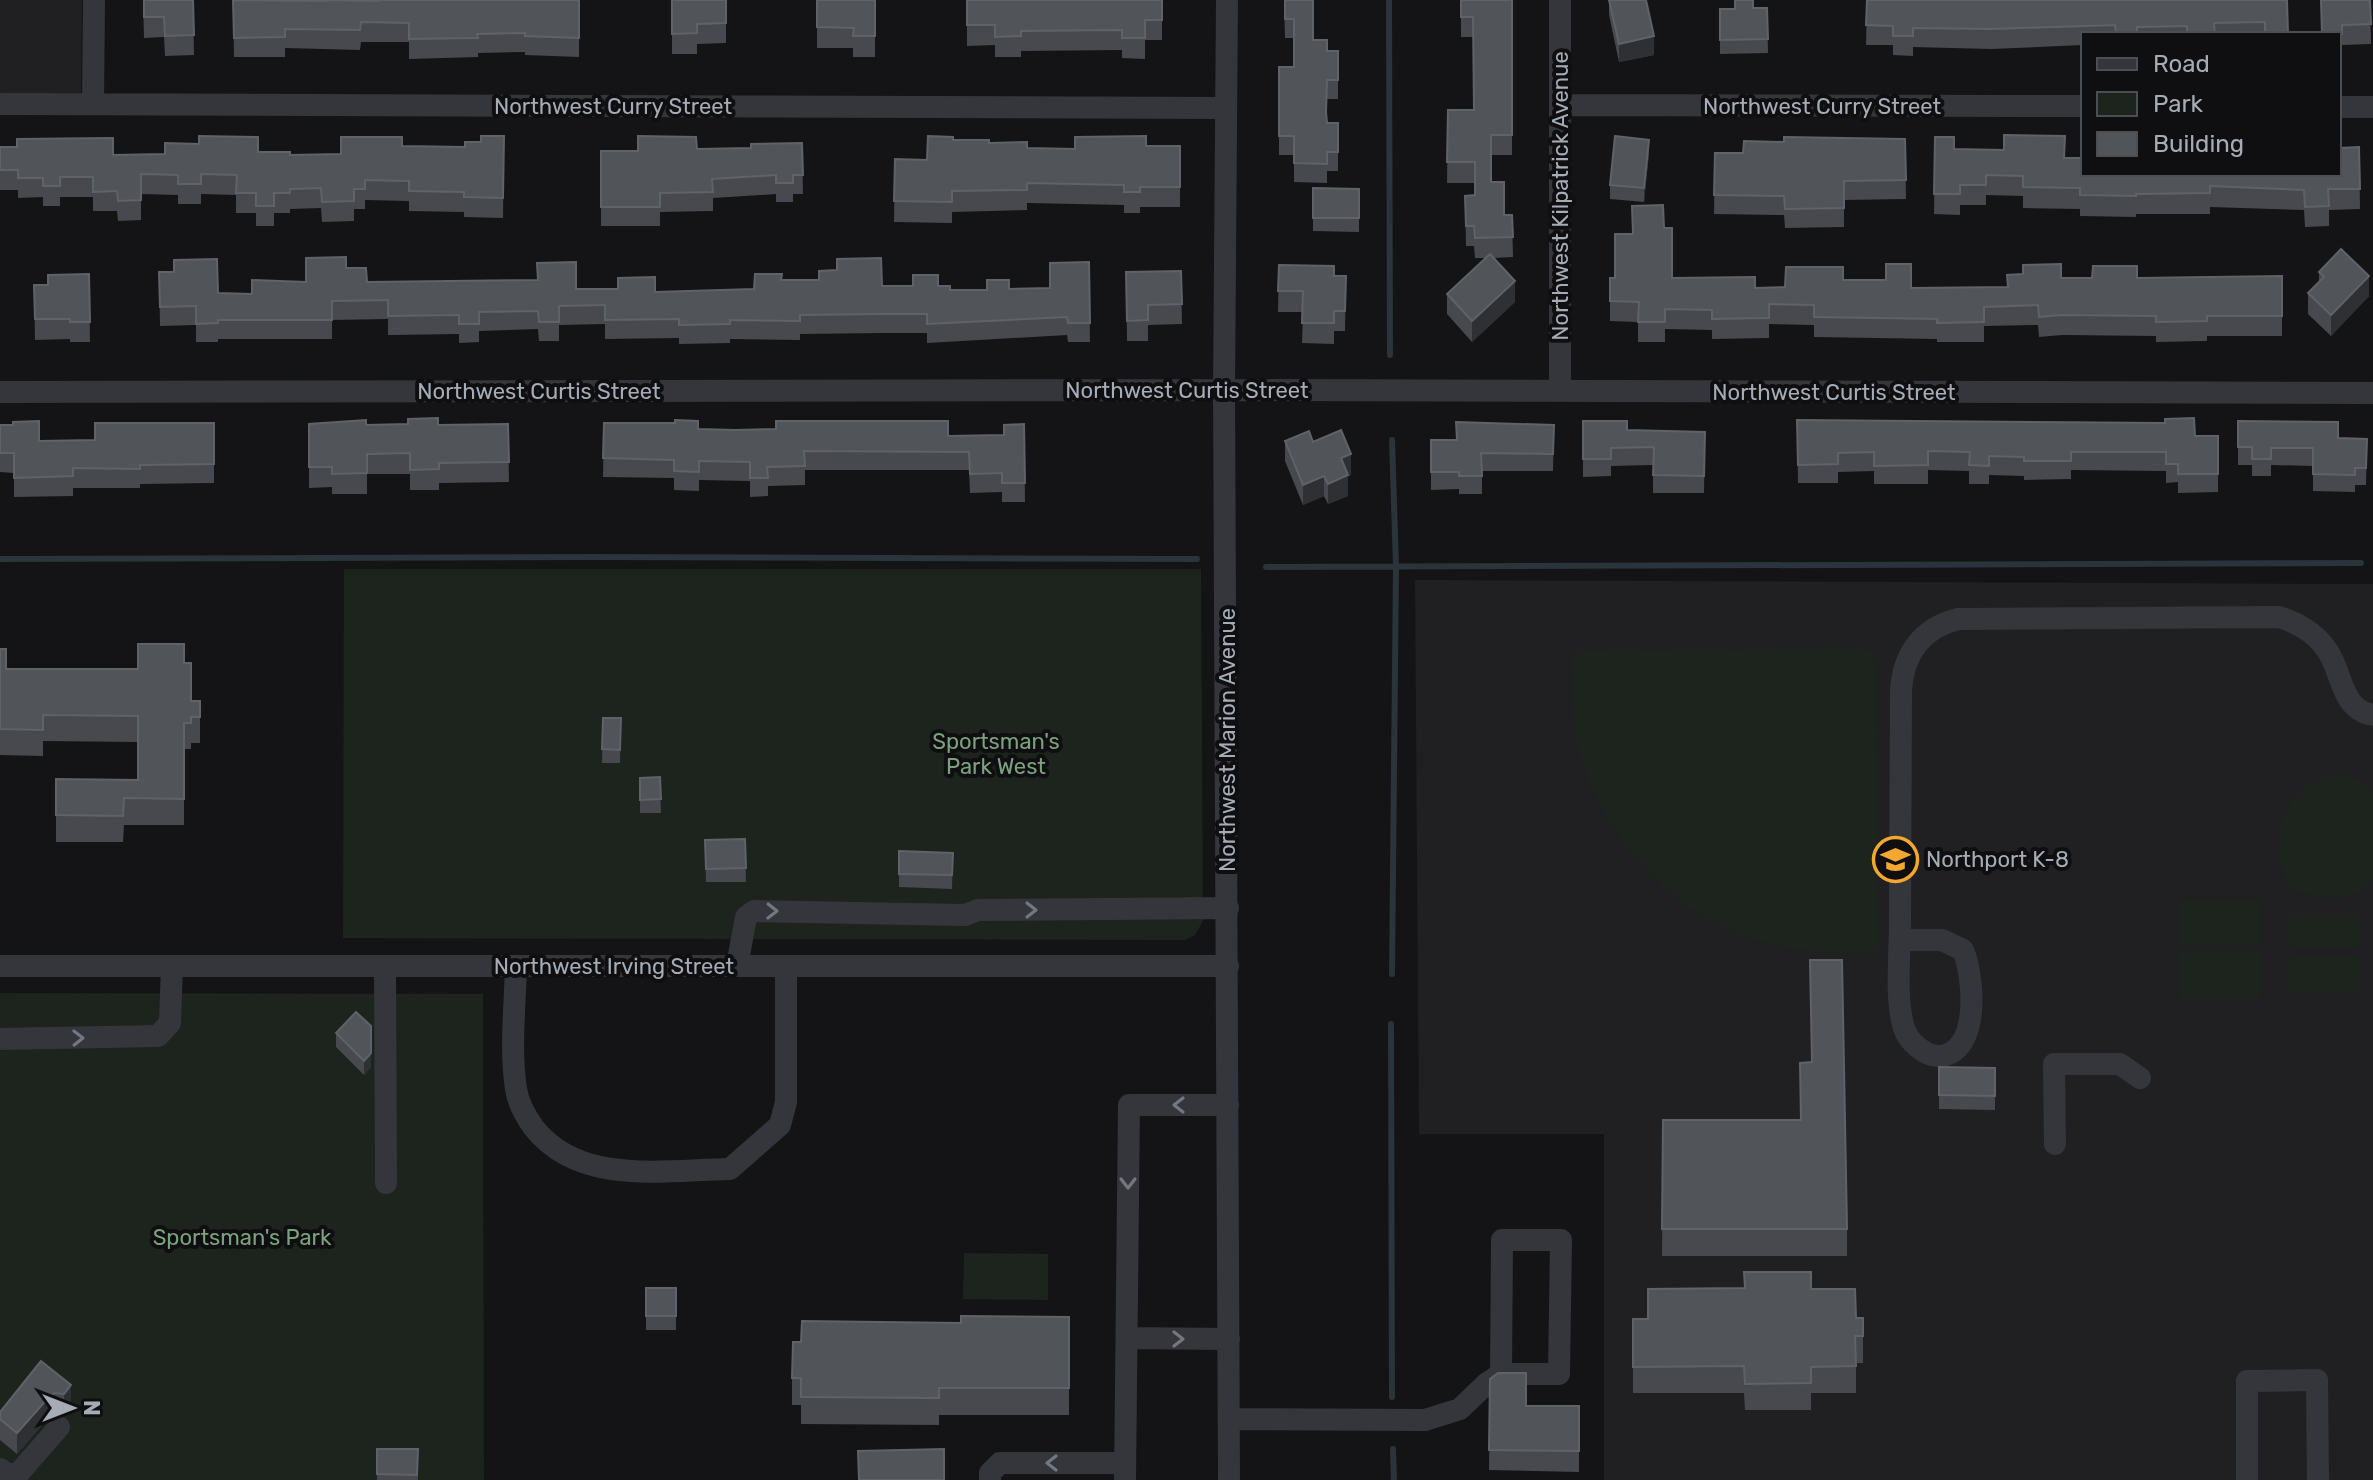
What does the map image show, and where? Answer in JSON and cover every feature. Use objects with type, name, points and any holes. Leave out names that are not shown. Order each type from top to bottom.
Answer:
[{"type":"street","points":[[93,104],[94,0]]},
{"type":"street","name":"Northwest Marion Avenue","points":[[1227,0],[1224,390],[1229,1480]]},
{"type":"street","name":"Northwest Kilpatrick Avenue","points":[[1560,0],[1560,391]]},
{"type":"street","name":"Northwest Curry Street","points":[[0,104],[1226,108]]},
{"type":"street","name":"Northwest Curry Street","points":[[1560,105],[2081,106]]},
{"type":"street","points":[[2341,107],[2373,107]]},
{"type":"street","name":"Northwest Curtis Street","points":[[0,392],[1224,390],[2373,393]]},
{"type":"street","points":[[1900,940],[1942,940],[1963,950],[1969,963],[1970,1023],[1965,1039],[1956,1051],[1943,1056],[1932,1055],[1915,1044],[1905,1031],[1900,1011],[1900,940],[1902,675],[1913,647],[1942,622],[1958,619],[2279,617],[2311,632],[2333,659],[2348,699],[2362,713],[2373,715]]},
{"type":"street","points":[[737,966],[746,917],[754,911],[965,915],[978,910],[1228,908]]},
{"type":"street","name":"Northwest Irving Street","points":[[0,966],[1228,966]]},
{"type":"street","points":[[0,1039],[158,1036],[170,1023],[172,966]]},
{"type":"street","points":[[385,966],[386,1183]]},
{"type":"street","points":[[516,966],[514,1063],[517,1093],[526,1118],[545,1141],[568,1158],[590,1166],[627,1170],[730,1169],[780,1125],[786,1102],[786,966]]},
{"type":"street","points":[[2055,1144],[2054,1064],[2120,1064],[2140,1078]]},
{"type":"street","points":[[990,1480],[990,1473],[1000,1463],[1125,1471],[1129,1105],[1228,1105]]},
{"type":"street","points":[[1229,1419],[1425,1420],[1460,1409],[1501,1374],[1559,1374],[1561,1240],[1502,1240],[1501,1374]]},
{"type":"street","points":[[1127,1338],[1229,1339]]},
{"type":"street","points":[[2247,1480],[2247,1381],[2317,1380],[2318,1480]]},
{"type":"street","points":[[0,1469],[8,1474],[18,1474],[59,1427]]},
{"type":"shaded area","points":[[0,0],[82,0],[81,93],[0,94]]},
{"type":"shaded area","name":"Northport K-8","points":[[1415,580],[2373,584],[2373,1480],[1604,1480],[1604,1134],[1419,1134]]},
{"type":"green space","name":"Sportsman's Park West","points":[[344,569],[1201,569],[1203,921],[1195,935],[1185,940],[343,938]]},
{"type":"green space","points":[[1574,650],[1870,651],[1876,662],[1879,951],[1835,952],[1792,948],[1763,942],[1719,925],[1679,900],[1644,868],[1615,830],[1593,788],[1578,743],[1571,697]]},
{"type":"green space","points":[[2343,773],[2364,783],[2373,794],[2373,878],[2357,893],[2335,898],[2291,889],[2282,871],[2278,852],[2284,816],[2307,787],[2323,778]]},
{"type":"green space","points":[[2178,900],[2261,900],[2260,946],[2178,946]]},
{"type":"green space","points":[[2289,914],[2359,914],[2359,947],[2289,947]]},
{"type":"green space","points":[[2179,952],[2261,952],[2261,998],[2178,998]]},
{"type":"green space","points":[[2288,957],[2359,957],[2359,991],[2289,991]]},
{"type":"green space","name":"Sportsman's Park","points":[[0,993],[483,994],[484,1480],[0,1480]]},
{"type":"green space","points":[[964,1253],[1048,1254],[1048,1300],[963,1299]]},
{"type":"building","points":[[144,0],[193,0],[194,35],[165,36],[164,17],[144,17]]},
{"type":"building","points":[[233,0],[579,0],[579,38],[525,36],[525,33],[477,34],[478,38],[409,39],[409,23],[361,22],[360,30],[285,29],[285,37],[234,38]]},
{"type":"building","points":[[672,0],[726,0],[726,23],[697,24],[697,33],[672,34]]},
{"type":"building","points":[[817,0],[875,0],[875,36],[853,36],[854,28],[817,27]]},
{"type":"building","points":[[967,0],[1162,0],[1162,20],[1145,20],[1145,38],[1122,38],[1122,30],[1021,31],[1021,36],[995,37],[995,25],[967,25]]},
{"type":"building","points":[[1285,0],[1313,0],[1313,40],[1327,40],[1327,51],[1338,51],[1338,80],[1327,80],[1326,112],[1327,123],[1338,123],[1338,152],[1327,152],[1327,164],[1294,163],[1294,136],[1279,136],[1279,67],[1294,67],[1294,19],[1285,19]]},
{"type":"building","points":[[1461,0],[1512,0],[1512,135],[1491,135],[1491,182],[1504,182],[1504,215],[1512,215],[1513,237],[1475,238],[1474,226],[1466,226],[1465,196],[1475,195],[1475,162],[1447,162],[1448,110],[1474,110],[1473,17],[1461,17]]},
{"type":"building","points":[[1609,0],[1646,0],[1654,36],[1619,44]]},
{"type":"building","points":[[1735,0],[1753,0],[1753,8],[1767,8],[1768,39],[1720,40],[1720,9],[1735,9]]},
{"type":"building","points":[[1867,0],[2287,0],[2288,32],[2265,32],[2265,22],[2214,23],[2215,32],[2187,32],[2187,26],[2137,27],[2137,32],[2116,32],[2115,25],[1913,28],[1913,36],[1893,36],[1893,26],[1866,25]]},
{"type":"building","points":[[2321,0],[2370,0],[2371,24],[2342,25],[2342,34],[2322,32]]},
{"type":"building","points":[[2004,135],[2065,136],[2064,158],[2081,158],[2081,176],[2341,176],[2341,148],[2359,147],[2360,189],[2328,189],[2329,206],[2305,207],[2304,190],[2210,186],[2210,193],[2080,195],[2080,188],[2023,187],[2023,176],[1986,175],[1986,185],[1960,185],[1960,194],[1934,194],[1935,137],[1954,137],[1954,149],[2004,150]]},
{"type":"building","points":[[199,136],[258,137],[258,152],[290,152],[290,155],[341,154],[341,137],[402,137],[402,146],[465,147],[465,142],[481,142],[481,136],[504,136],[503,198],[464,197],[464,192],[409,191],[409,181],[365,180],[365,189],[354,189],[354,201],[322,202],[321,188],[290,189],[290,193],[274,193],[274,206],[256,206],[256,193],[236,193],[237,175],[201,174],[201,184],[178,184],[178,175],[141,174],[141,200],[118,201],[117,191],[93,192],[93,177],[60,177],[60,186],[43,186],[43,178],[18,178],[18,170],[0,170],[0,147],[17,147],[17,139],[113,138],[113,155],[165,154],[165,143],[199,144]]},
{"type":"building","points":[[638,136],[696,137],[697,149],[802,143],[803,175],[793,175],[793,183],[776,183],[776,175],[712,179],[713,192],[660,193],[660,207],[601,207],[601,151],[638,151]]},
{"type":"building","points":[[928,136],[989,140],[989,143],[1027,142],[1027,148],[1075,149],[1075,137],[1146,136],[1146,146],[1180,146],[1180,187],[1140,187],[1140,192],[1124,192],[1124,185],[1027,183],[1027,190],[952,191],[952,202],[894,201],[895,159],[927,160]]},
{"type":"building","points":[[1615,136],[1649,140],[1644,188],[1610,185]]},
{"type":"building","points":[[1784,137],[1905,139],[1906,180],[1844,181],[1844,208],[1785,209],[1784,196],[1714,195],[1715,153],[1743,153],[1744,141],[1784,142]]},
{"type":"building","points":[[1313,188],[1359,189],[1359,218],[1313,218]]},
{"type":"building","points":[[1663,205],[1664,228],[1672,228],[1672,278],[1755,277],[1755,288],[1785,287],[1786,267],[1843,267],[1843,280],[1886,280],[1886,264],[1911,264],[1911,288],[2008,287],[2007,275],[2023,274],[2023,265],[2061,264],[2061,278],[2092,278],[2093,266],[2137,266],[2137,278],[2282,276],[2282,316],[2207,316],[2207,321],[2156,322],[2156,316],[2039,317],[2038,305],[1984,307],[1984,322],[1937,323],[1937,319],[1814,317],[1814,305],[1769,304],[1769,318],[1712,319],[1712,310],[1665,309],[1665,322],[1638,322],[1639,302],[1610,301],[1610,278],[1615,278],[1615,234],[1633,234],[1632,206]]},
{"type":"building","points":[[2341,249],[2369,276],[2331,315],[2308,293],[2324,277],[2319,272]]},
{"type":"building","points":[[1490,254],[1515,281],[1472,321],[1447,294]]},
{"type":"building","points":[[346,257],[346,268],[366,268],[367,282],[538,280],[537,263],[576,262],[576,289],[618,289],[618,278],[655,277],[655,292],[754,289],[755,274],[782,274],[781,280],[819,280],[819,271],[837,270],[837,259],[881,258],[882,286],[913,286],[913,275],[938,275],[938,286],[950,286],[950,290],[987,290],[987,280],[1009,280],[1009,289],[1050,288],[1050,263],[1089,262],[1090,323],[1068,323],[1067,317],[927,324],[927,314],[882,314],[800,315],[800,321],[730,320],[730,324],[679,325],[679,319],[605,320],[605,305],[559,306],[559,322],[539,322],[538,311],[479,312],[479,324],[459,324],[459,315],[388,316],[388,300],[332,301],[332,320],[218,320],[218,323],[196,324],[196,306],[160,307],[159,272],[174,272],[174,260],[217,259],[218,293],[252,294],[252,280],[306,282],[306,258]]},
{"type":"building","points":[[1279,265],[1334,266],[1334,276],[1346,276],[1345,311],[1334,311],[1334,323],[1302,323],[1303,291],[1278,291]]},
{"type":"building","points":[[1181,271],[1182,304],[1148,305],[1148,320],[1127,321],[1126,272]]},
{"type":"building","points":[[89,274],[90,322],[35,319],[34,285],[48,285],[48,275]]},
{"type":"building","points":[[438,418],[438,425],[508,424],[509,462],[439,463],[439,469],[410,470],[410,453],[367,454],[367,473],[332,474],[332,467],[309,467],[309,424],[366,420],[366,425],[408,424],[408,419]]},
{"type":"building","points":[[2194,418],[2195,436],[2218,436],[2218,474],[2178,474],[2178,464],[2166,464],[2166,452],[2071,452],[2071,461],[2024,461],[2024,457],[1989,456],[1989,466],[1969,465],[1970,452],[1928,451],[1928,465],[1874,466],[1874,452],[1838,453],[1838,464],[1798,465],[1797,420],[2165,423],[2165,419]]},
{"type":"building","points":[[675,420],[698,421],[698,429],[735,430],[776,429],[776,421],[948,421],[948,436],[1004,435],[1004,425],[1024,424],[1025,483],[1002,483],[1002,473],[970,474],[969,452],[804,451],[805,466],[767,467],[768,478],[750,478],[750,462],[699,461],[699,472],[674,471],[674,460],[603,458],[604,423],[675,423]]},
{"type":"building","points":[[39,421],[39,441],[95,440],[95,423],[214,423],[214,464],[140,465],[140,469],[73,468],[73,476],[14,478],[14,453],[0,453],[0,425]]},
{"type":"building","points":[[1583,421],[1627,421],[1627,430],[1705,432],[1704,476],[1653,475],[1654,447],[1611,448],[1611,459],[1583,459]]},
{"type":"building","points":[[2238,421],[2338,422],[2338,438],[2367,439],[2366,468],[2355,468],[2355,475],[2313,474],[2313,448],[2271,448],[2271,459],[2252,459],[2252,447],[2238,447]]},
{"type":"building","points":[[1456,422],[1554,425],[1553,454],[1481,453],[1482,476],[1431,472],[1431,440],[1457,440]]},
{"type":"building","points":[[1341,430],[1351,454],[1341,458],[1348,475],[1328,484],[1324,476],[1303,485],[1285,441],[1309,431],[1313,442]]},
{"type":"building","points":[[138,644],[184,644],[184,663],[191,663],[191,701],[200,701],[200,717],[191,717],[191,723],[184,723],[184,799],[124,798],[123,816],[56,815],[56,779],[138,780],[138,716],[43,715],[43,730],[0,729],[0,649],[6,649],[6,669],[138,669]]},
{"type":"building","points":[[603,718],[621,718],[620,750],[602,749]]},
{"type":"building","points":[[660,777],[661,799],[640,800],[640,778]]},
{"type":"building","points":[[745,839],[746,868],[706,869],[705,840]]},
{"type":"building","points":[[899,851],[953,853],[952,875],[899,874]]},
{"type":"building","points":[[1810,960],[1842,960],[1847,1229],[1662,1229],[1663,1120],[1801,1120],[1800,1063],[1812,1062]]},
{"type":"building","points":[[356,1012],[371,1026],[371,1053],[364,1061],[336,1033]]},
{"type":"building","points":[[1939,1067],[1995,1068],[1995,1096],[1939,1095]]},
{"type":"building","points":[[1744,1272],[1811,1272],[1811,1289],[1855,1289],[1856,1318],[1863,1318],[1863,1336],[1855,1336],[1856,1366],[1811,1367],[1811,1383],[1745,1384],[1744,1366],[1633,1367],[1633,1319],[1648,1319],[1648,1289],[1745,1288]]},
{"type":"building","points":[[646,1288],[676,1288],[676,1316],[646,1316]]},
{"type":"building","points":[[961,1316],[1069,1317],[1069,1388],[939,1388],[939,1398],[801,1397],[801,1378],[792,1378],[793,1342],[801,1342],[802,1321],[961,1323]]},
{"type":"building","points":[[41,1361],[71,1385],[64,1394],[55,1393],[49,1397],[17,1433],[0,1419],[0,1412]]},
{"type":"building","points":[[1498,1373],[1526,1373],[1526,1406],[1579,1406],[1579,1451],[1489,1450],[1490,1379]]},
{"type":"building","points":[[377,1449],[418,1449],[417,1475],[377,1474]]},
{"type":"building","points":[[944,1449],[944,1480],[859,1480],[858,1451]]},
{"type":"waterway","points":[[1389,0],[1390,355]]},
{"type":"waterway","points":[[1392,440],[1396,566],[1392,974]]},
{"type":"waterway","points":[[0,559],[1197,559]]},
{"type":"waterway","points":[[1266,567],[2361,563]]},
{"type":"waterway","points":[[1391,1024],[1392,1397]]},
{"type":"waterway","points":[[1393,1449],[1394,1480]]},
{"type":"place","name":"Northport K-8","points":[[1895,859]]}]
